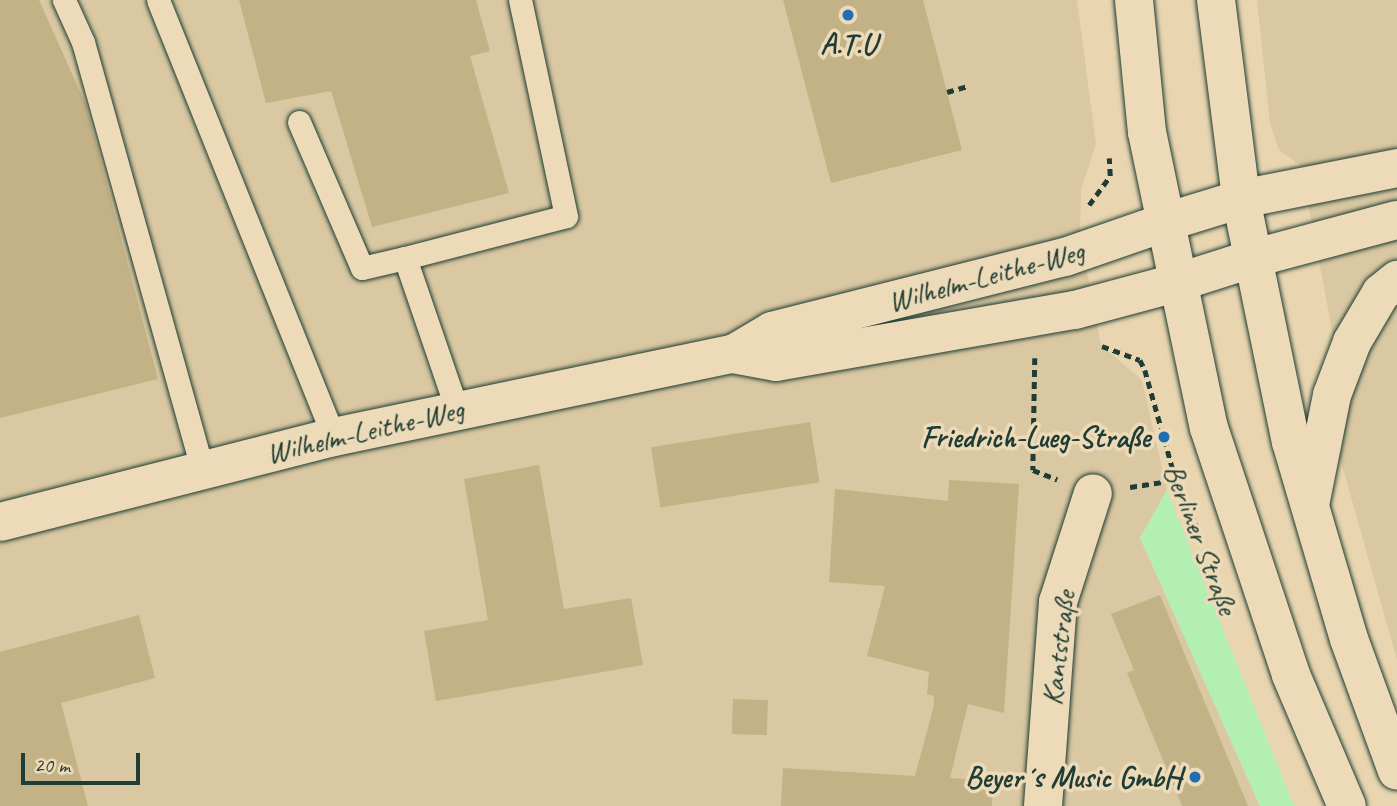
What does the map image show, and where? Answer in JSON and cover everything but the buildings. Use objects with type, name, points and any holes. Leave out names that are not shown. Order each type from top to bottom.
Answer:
[{"type":"street","name":"Berliner Straße","points":[[1134,0],[1147,132],[1176,283],[1214,441],[1291,675],[1347,806]]},
{"type":"street","points":[[1216,0],[1251,258],[1310,505],[1349,639],[1397,771]]},
{"type":"street","points":[[1241,199],[1397,168]]},
{"type":"street","name":"Wilhelm-Leithe-Weg","points":[[0,522],[334,437],[733,354],[772,331],[1065,257],[1241,199]]},
{"type":"street","points":[[1251,258],[1397,220]]},
{"type":"street","name":"Wilhelm-Leithe-Weg","points":[[733,354],[776,362],[1075,310],[1176,283],[1251,258]]},
{"type":"street","points":[[1310,505],[1332,395],[1352,342],[1381,293],[1397,280]]},
{"type":"street","name":"Kantstraße","points":[[1043,806],[1058,602],[1093,493]]},
{"type":"lane","points":[[64,0],[83,43],[202,469]]},
{"type":"lane","points":[[159,0],[334,437]]},
{"type":"lane","points":[[299,122],[362,268],[566,216],[520,0]]},
{"type":"lane","points":[[405,258],[457,410]]},
{"type":"path","points":[[947,92],[968,86]]},
{"type":"path","points":[[1065,257],[1057,231],[1097,198],[1110,176],[1109,150]]},
{"type":"path","name":"Berliner Straße","points":[[1075,310],[1079,344],[1116,347],[1145,370],[1176,480],[1200,534]]},
{"type":"path","points":[[1046,350],[1035,353],[1033,470],[1093,493]]},
{"type":"shaded area","points":[[0,0],[1077,0],[1096,144],[1081,190],[1080,235],[1101,345],[1142,380],[1167,490],[1140,538],[1260,806],[0,806]]},
{"type":"shaded area","points":[[1257,0],[1397,0],[1397,660],[1340,458],[1346,404],[1301,166],[1279,150],[1270,124]]},
{"type":"green space","points":[[1167,490],[1295,806],[1260,806],[1140,538]]},
{"type":"place","name":"A.T.U","points":[[848,15]]},
{"type":"place","name":"Friedrich-Lueg-Straße","points":[[1164,437]]},
{"type":"place","name":"Beyer´s Music GmbH","points":[[1195,777]]}]
